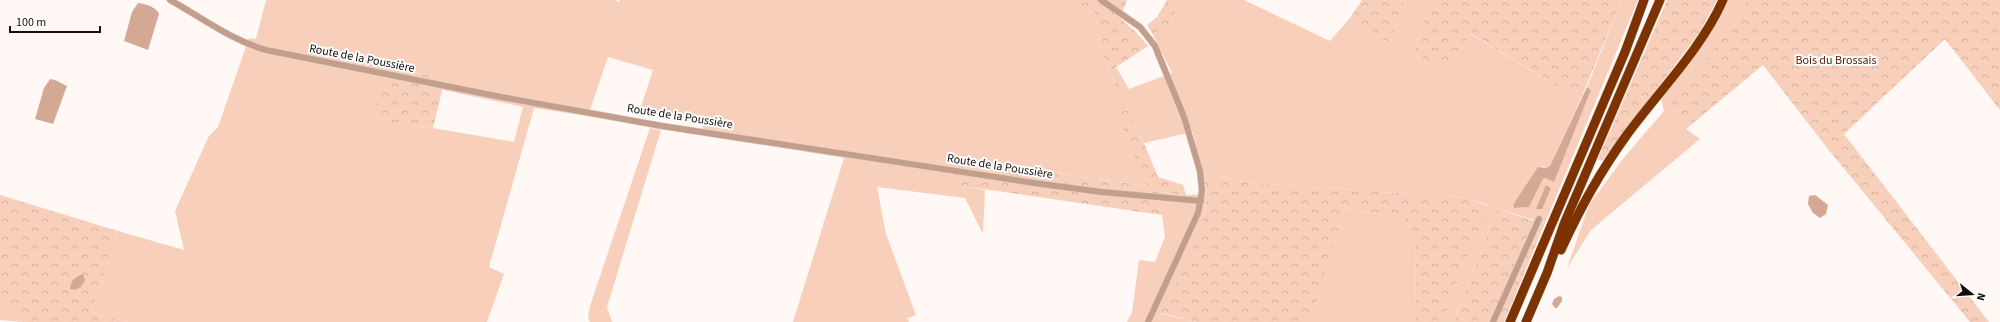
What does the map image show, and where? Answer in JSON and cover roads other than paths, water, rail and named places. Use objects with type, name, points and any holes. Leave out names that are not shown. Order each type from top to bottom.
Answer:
[{"type":"highway","points":[[1510,322],[1624,52],[1644,0]]},
{"type":"highway","points":[[1624,52],[1649,0]]},
{"type":"highway","points":[[1526,322],[1547,273],[1564,224],[1660,0]]},
{"type":"highway","points":[[1547,273],[1558,255],[1579,211],[1608,161],[1694,48],[1723,0]]},
{"type":"street","name":"Route de la Poussière","points":[[170,0],[236,39],[254,46],[501,97],[662,126],[1041,184],[1102,192],[1201,201]]},
{"type":"street","points":[[1101,0],[1140,27],[1155,46],[1184,117],[1196,157],[1202,185],[1201,201],[1194,226],[1148,322]]},
{"type":"street","points":[[1493,322],[1539,219]]},
{"type":"park label","name":"Bois du Brossais","points":[[1836,60]]}]
